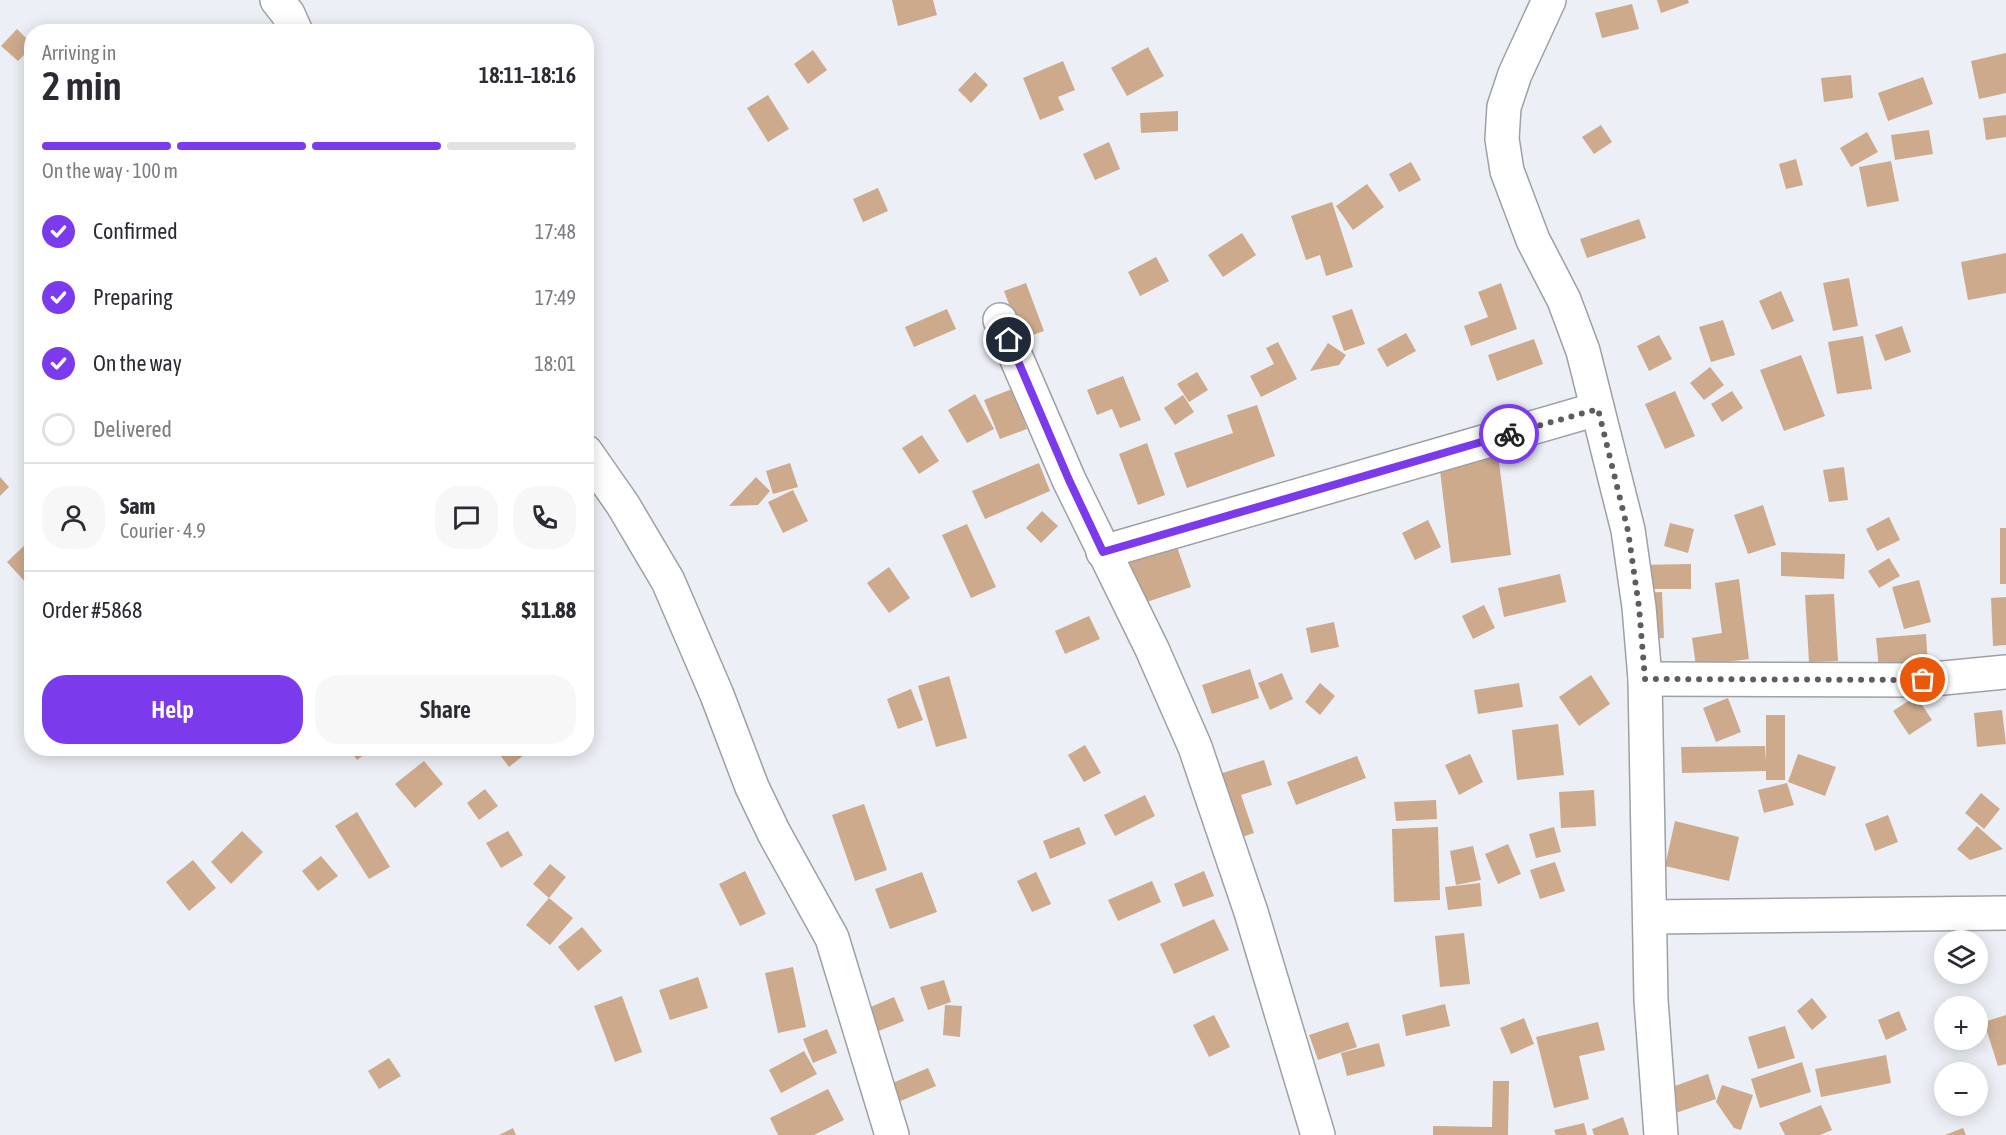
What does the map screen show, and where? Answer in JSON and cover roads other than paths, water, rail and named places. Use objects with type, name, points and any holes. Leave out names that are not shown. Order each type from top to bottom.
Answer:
[{"type":"street","points":[[277,0],[292,24]]},
{"type":"street","points":[[1549,0],[1515,74],[1504,107],[1502,139],[1507,171],[1533,240],[1564,300],[1583,351],[1628,531],[1639,607],[1645,679],[1651,1000],[1661,1135]]},
{"type":"street","points":[[1000,320],[1069,480],[1152,649],[1195,747],[1251,912],[1318,1135]]},
{"type":"street","points":[[1103,552],[1598,409]]},
{"type":"street","points":[[594,463],[623,505],[668,581],[717,695],[752,787],[774,833],[832,939],[892,1135]]},
{"type":"street","points":[[1645,679],[1923,680],[2006,672]]},
{"type":"street","points":[[1650,916],[2006,913]]}]
